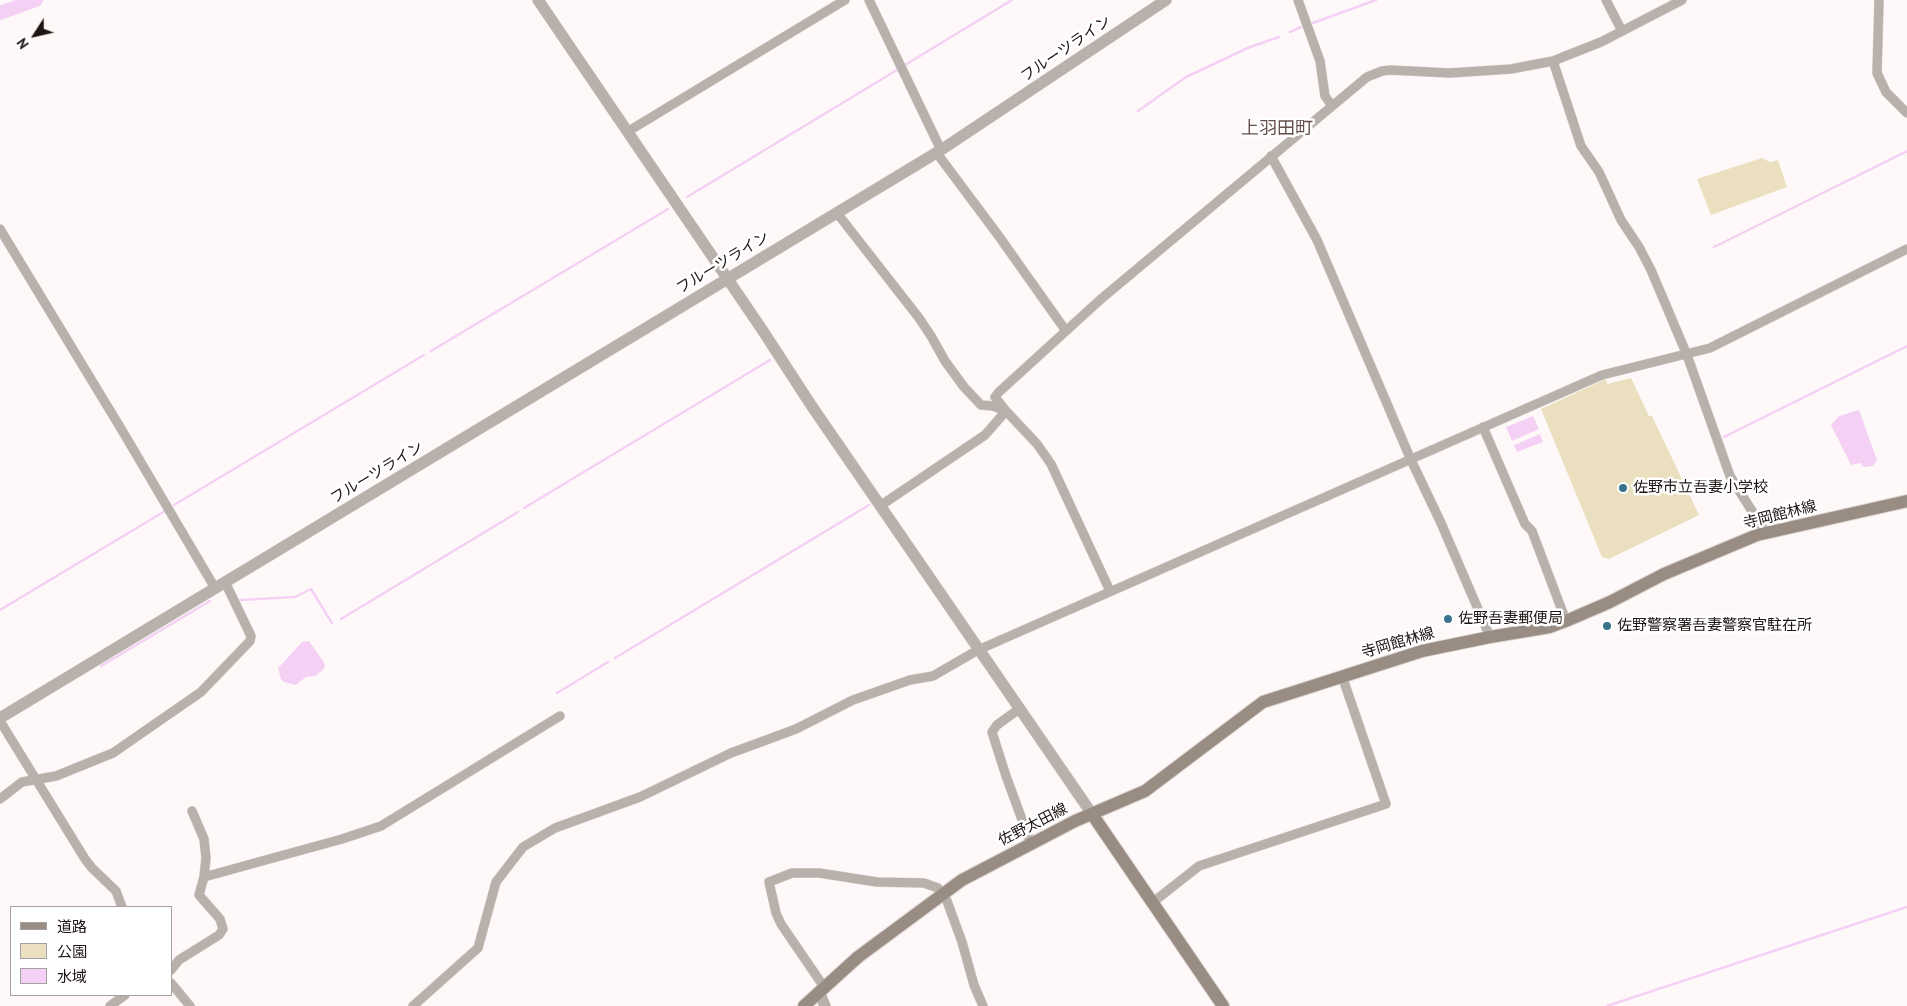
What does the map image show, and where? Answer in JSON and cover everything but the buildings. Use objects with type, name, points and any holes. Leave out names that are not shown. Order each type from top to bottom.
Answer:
[{"type":"main road","name":"寺岡館林線","points":[[1092,814],[1135,796],[1153,786],[1263,702],[1422,651],[1533,630],[1566,621],[1610,602],[1664,574],[1743,540],[1907,502]]},
{"type":"main road","name":"佐野太田線","points":[[804,1006],[858,957],[962,880],[1092,814],[1223,1006]]},
{"type":"street","points":[[538,0],[978,650],[1092,814]]},
{"type":"street","points":[[627,132],[845,0]]},
{"type":"street","points":[[869,0],[938,151],[1066,331]]},
{"type":"street","name":"フルーツライン","points":[[0,719],[938,151],[1166,0]]},
{"type":"street","points":[[1298,0],[1320,62],[1325,96],[1332,106]]},
{"type":"street","points":[[1606,0],[1622,31]]},
{"type":"street","points":[[1110,591],[1051,464],[1037,444],[995,397],[1101,298],[1367,77],[1382,71],[1450,73],[1485,71],[1510,69],[1553,61],[1601,42],[1682,0]]},
{"type":"street","points":[[1879,0],[1877,73],[1886,92],[1907,113]]},
{"type":"street","points":[[1553,61],[1581,146],[1599,172],[1621,220],[1647,262],[1688,355],[1730,476],[1762,527],[1764,534]]},
{"type":"street","points":[[1270,156],[1317,240],[1411,460],[1441,523],[1490,637]]},
{"type":"street","points":[[837,213],[919,318],[964,388],[981,405],[993,406],[1006,411]]},
{"type":"street","points":[[0,229],[123,432],[220,585],[233,596],[241,619],[251,636],[250,640],[222,670],[190,701],[114,753],[56,776],[22,782],[0,799]]},
{"type":"street","points":[[413,1006],[478,948],[496,882],[523,848],[555,828],[640,797],[731,753],[796,729],[854,700],[910,680],[933,676],[978,650],[1607,373],[1688,355],[1710,348],[1907,249]]},
{"type":"street","points":[[880,506],[985,435],[1006,411]]},
{"type":"street","points":[[1483,427],[1525,524],[1532,531],[1566,621]]},
{"type":"street","points":[[1152,903],[1199,866],[1386,804],[1342,676]]},
{"type":"street","points":[[1019,710],[997,725],[992,732],[1031,844]]},
{"type":"street","points":[[204,877],[342,839],[381,826],[560,716]]},
{"type":"street","points":[[0,719],[92,868],[116,891],[122,906]]},
{"type":"street","points":[[172,969],[183,957],[219,935],[223,929],[220,919],[199,895],[204,877],[206,858],[204,839],[192,811]]},
{"type":"street","points":[[825,1006],[821,990],[780,924],[776,913],[769,882],[792,873],[819,873],[877,882],[924,883],[938,888],[943,894],[962,942],[974,985],[983,1006]]},
{"type":"street","points":[[172,984],[190,1006]]},
{"type":"street","points":[[110,1006],[123,996]]},
{"type":"green space","points":[[1762,158],[1770,162],[1778,160],[1787,187],[1711,215],[1697,179]]},
{"type":"green space","points":[[1631,378],[1649,416],[1652,416],[1699,515],[1609,559],[1602,557],[1541,409],[1606,379],[1607,384]]},
{"type":"water","points":[[1859,410],[1877,460],[1873,466],[1864,467],[1860,463],[1851,465],[1831,425],[1839,416]]},
{"type":"water","points":[[1533,416],[1539,429],[1512,441],[1506,427]]},
{"type":"water","points":[[1540,434],[1543,442],[1517,452],[1514,445]]},
{"type":"water","points":[[309,641],[323,661],[325,666],[323,670],[315,676],[306,677],[296,685],[284,682],[281,679],[278,668],[302,642]]},
{"type":"waterway","points":[[0,13],[36,0]]},
{"type":"waterway","points":[[905,65],[1012,0]]},
{"type":"waterway","points":[[1313,23],[1376,0]]},
{"type":"waterway","points":[[1290,32],[1301,27]]},
{"type":"waterway","points":[[1138,111],[1186,77],[1250,47],[1279,37]]},
{"type":"waterway","points":[[687,197],[897,70]]},
{"type":"waterway","points":[[1714,247],[1907,151]]},
{"type":"waterway","points":[[431,351],[668,209]]},
{"type":"waterway","points":[[1724,437],[1907,346]]},
{"type":"waterway","points":[[174,505],[424,355]]},
{"type":"waterway","points":[[524,508],[770,360]]},
{"type":"waterway","points":[[615,658],[869,505]]},
{"type":"waterway","points":[[0,610],[165,511]]},
{"type":"waterway","points":[[341,619],[518,512]]},
{"type":"waterway","points":[[240,600],[295,597],[311,589],[332,623]]},
{"type":"waterway","points":[[101,666],[210,601]]},
{"type":"waterway","points":[[557,693],[608,662]]},
{"type":"waterway","points":[[1607,1006],[1907,907]]},
{"type":"place","name":"佐野市立吾妻小学校","points":[[1623,488]]},
{"type":"place","name":"佐野吾妻郵便局","points":[[1448,619]]},
{"type":"place","name":"佐野警察署吾妻警察官駐在所","points":[[1607,626]]},
{"type":"district","name":"上羽田町","points":[[1277,129]]}]
